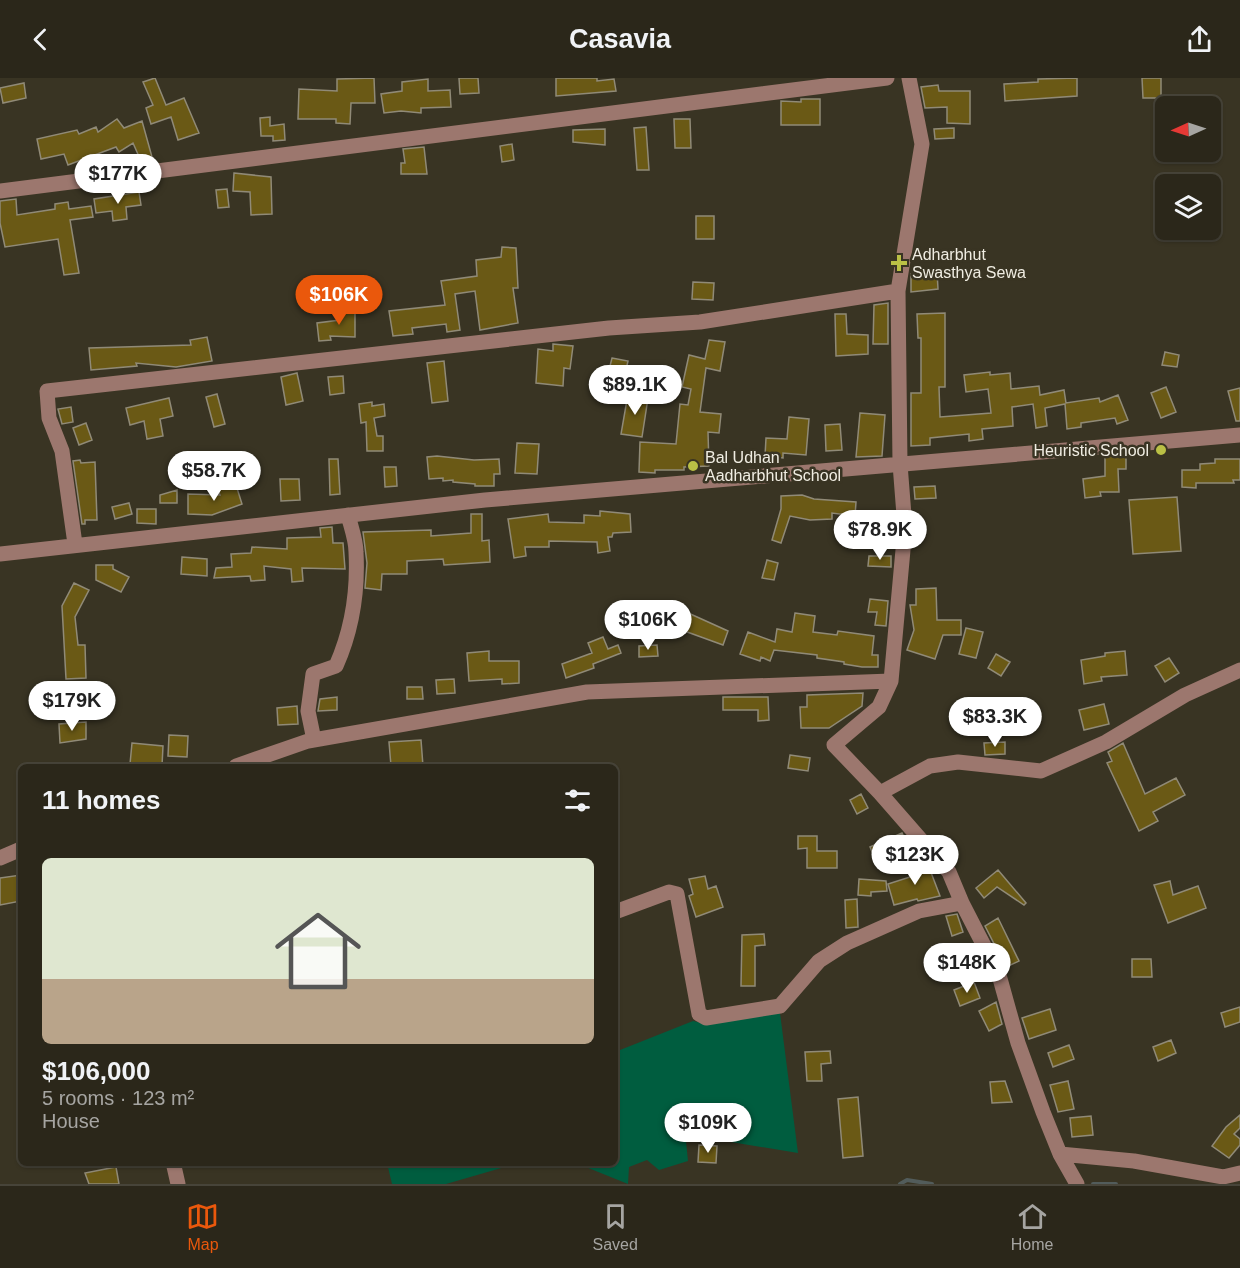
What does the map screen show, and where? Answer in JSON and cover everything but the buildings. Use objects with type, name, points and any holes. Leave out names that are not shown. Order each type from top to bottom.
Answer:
[{"type":"street","points":[[0,191],[887,78]]},
{"type":"street","points":[[909,78],[922,144],[898,291],[900,464],[905,528],[891,681],[879,707],[834,746],[880,793],[949,872],[962,903],[999,975],[1018,1043],[1060,1154],[1077,1184]]},
{"type":"street","points":[[75,544],[62,451],[49,418],[47,391],[609,328],[700,322],[898,291]]},
{"type":"street","points":[[0,554],[348,515],[1240,435]]},
{"type":"street","points":[[314,740],[308,711],[313,674],[336,666],[346,641],[354,603],[356,550],[348,515]]},
{"type":"street","points":[[880,793],[930,766],[958,762],[1041,771],[1106,742],[1185,695],[1240,670]]},
{"type":"street","points":[[243,764],[314,740],[587,692],[891,681]]},
{"type":"street","points":[[0,858],[18,850]]},
{"type":"street","points":[[618,911],[669,892],[677,894],[699,1014],[706,1018],[780,1006],[819,961],[847,943],[919,911],[962,903]]},
{"type":"street","points":[[1060,1154],[1134,1161],[1223,1177],[1240,1173]]},
{"type":"street","points":[[174,1166],[178,1184]]},
{"type":"green space","points":[[780,1013],[798,1153],[731,1142],[709,1125],[685,1131],[688,1161],[659,1170],[647,1160],[629,1167],[628,1184],[583,1166],[618,1166],[618,1051],[693,1021],[706,1024]]},
{"type":"green space","points":[[388,1166],[509,1166],[446,1184],[392,1184]]},
{"type":"waterway","points":[[900,1184],[907,1180],[932,1184]]},
{"type":"waterway","points":[[1093,1184],[1116,1184]]},
{"type":"place","name":"Adharbhut Swasthya Sewa","points":[[899,263]]},
{"type":"place","name":"Heuristic School","points":[[1161,450]]},
{"type":"place","name":"Bal Udhan Aadharbhut School","points":[[693,466]]}]
